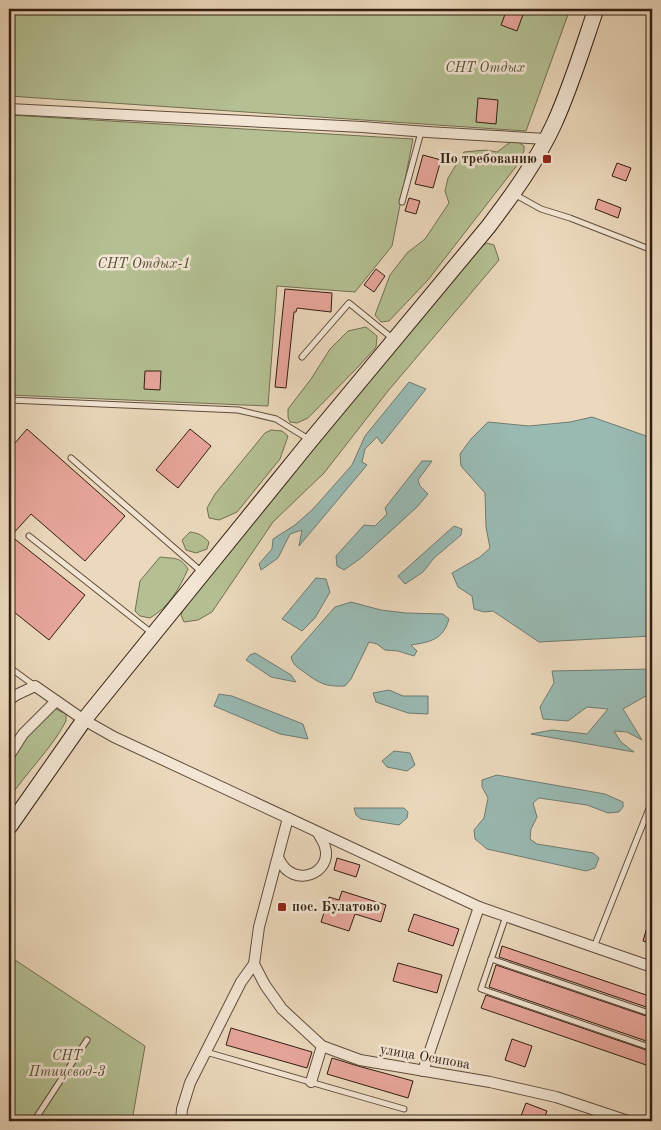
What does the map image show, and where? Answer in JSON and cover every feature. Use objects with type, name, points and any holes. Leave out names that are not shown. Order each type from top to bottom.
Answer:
[{"type":"main road","points":[[9,827],[84,720],[311,440],[488,227],[513,193],[546,139],[565,98],[596,9]]},
{"type":"street","points":[[9,109],[362,127],[546,139]]},
{"type":"street","points":[[9,700],[35,686],[84,720],[114,737],[172,766],[318,833],[479,906],[652,967]]},
{"type":"street","points":[[9,756],[23,734],[56,701]]},
{"type":"street","points":[[181,1121],[182,1110],[190,1083],[241,982],[254,964],[260,927],[288,818]]},
{"type":"street","points":[[279,859],[282,867],[292,874],[304,877],[317,871],[324,861],[326,848],[318,833]]},
{"type":"street","points":[[423,1071],[479,906]]},
{"type":"street","name":"улица Осипова","points":[[254,964],[265,985],[282,1009],[322,1046],[360,1060],[490,1082],[556,1097],[628,1121]]},
{"type":"street","points":[[311,1082],[322,1046]]},
{"type":"lane","points":[[402,202],[421,132]]},
{"type":"lane","points":[[513,193],[541,210],[570,218],[652,250]]},
{"type":"lane","points":[[302,357],[349,303],[395,340]]},
{"type":"lane","points":[[9,400],[238,410],[276,419],[311,440]]},
{"type":"lane","points":[[71,458],[203,573]]},
{"type":"lane","points":[[29,536],[153,634]]},
{"type":"lane","points":[[9,666],[35,686]]},
{"type":"lane","points":[[594,948],[652,801]]},
{"type":"lane","points":[[506,916],[481,990],[652,1048]]},
{"type":"lane","points":[[491,959],[652,1014]]},
{"type":"lane","points":[[34,1121],[87,1040]]},
{"type":"lane","points":[[206,1052],[404,1109]]},
{"type":"green space","name":"СНТ Отдых","points":[[9,9],[570,9],[526,131],[9,96]]},
{"type":"green space","name":"СНТ Отдых-1","points":[[9,115],[413,139],[392,246],[355,292],[277,286],[268,406],[9,395]]},
{"type":"green space","points":[[512,141],[524,146],[524,151],[518,164],[428,280],[389,321],[381,322],[375,315],[390,275],[407,253],[425,239],[449,203],[445,191],[448,178],[464,152],[486,150],[497,152]]},
{"type":"green space","points":[[487,243],[494,245],[499,260],[388,391],[324,473],[273,522],[212,612],[198,620],[184,622],[181,615],[185,603],[475,251]]},
{"type":"green space","points":[[366,327],[377,336],[376,347],[308,418],[297,423],[290,422],[288,409],[311,379],[330,349],[348,331]]},
{"type":"green space","points":[[271,430],[282,431],[288,436],[280,459],[237,512],[219,520],[209,518],[207,508],[215,494],[265,433]]},
{"type":"green space","points":[[190,532],[201,535],[209,542],[207,549],[196,553],[186,550],[182,540]]},
{"type":"green space","points":[[160,557],[179,560],[188,569],[177,590],[163,609],[150,618],[140,616],[135,611],[140,581]]},
{"type":"green space","points":[[54,708],[66,714],[66,721],[53,742],[9,799],[9,765],[29,734]]},
{"type":"green space","name":"СНТ Птицевод-3","points":[[9,956],[145,1046],[132,1121],[9,1121]]},
{"type":"water","points":[[409,382],[426,389],[382,444],[377,437],[365,449],[362,462],[367,465],[299,546],[302,530],[290,534],[278,558],[261,570],[259,564],[272,549],[273,539],[295,525],[313,509],[352,465],[365,436]]},
{"type":"water","points":[[592,417],[652,438],[652,636],[539,642],[493,611],[484,612],[474,609],[472,596],[458,587],[452,573],[480,557],[490,548],[486,527],[485,493],[461,466],[460,454],[471,439],[488,422],[529,426],[570,422]]},
{"type":"water","points":[[422,461],[432,461],[418,480],[420,486],[428,494],[417,507],[361,558],[344,570],[337,566],[336,556],[364,525],[375,526],[387,514],[385,508]]},
{"type":"water","points":[[454,526],[462,529],[461,535],[434,558],[423,572],[405,584],[398,576]]},
{"type":"water","points":[[316,578],[326,579],[330,592],[315,618],[302,631],[282,619]]},
{"type":"water","points":[[351,602],[381,610],[443,614],[449,619],[443,632],[435,639],[411,645],[417,651],[414,656],[398,651],[385,650],[377,644],[369,642],[351,679],[345,686],[323,684],[297,667],[291,657],[335,607]]},
{"type":"water","points":[[255,653],[291,675],[296,682],[271,677],[246,660]]},
{"type":"water","points":[[652,669],[651,693],[623,709],[642,740],[627,732],[614,731],[621,742],[634,752],[531,734],[552,730],[587,734],[608,709],[587,707],[568,721],[543,719],[540,707],[554,683],[552,671]]},
{"type":"water","points":[[389,690],[403,696],[428,696],[428,714],[408,713],[376,702],[373,693]]},
{"type":"water","points":[[219,694],[232,696],[303,724],[308,739],[280,734],[214,706]]},
{"type":"water","points":[[394,751],[410,753],[415,765],[407,771],[387,767],[382,761]]},
{"type":"water","points":[[497,775],[605,794],[623,802],[623,807],[619,812],[608,813],[587,805],[539,798],[533,803],[537,817],[531,829],[530,839],[537,844],[593,853],[599,858],[595,868],[586,871],[487,849],[475,839],[474,830],[484,818],[488,798],[482,787],[482,780]]},
{"type":"water","points":[[354,808],[404,808],[408,812],[407,818],[399,825],[361,819],[356,815]]},
{"type":"building","points":[[507,9],[525,9],[517,31],[501,25]]},
{"type":"building","points":[[478,98],[498,100],[496,124],[476,122]]},
{"type":"building","points":[[423,155],[441,160],[433,188],[415,184]]},
{"type":"building","points":[[617,163],[631,168],[626,181],[612,176]]},
{"type":"building","points":[[409,198],[420,201],[416,214],[405,211]]},
{"type":"building","points":[[598,199],[621,208],[618,218],[595,209]]},
{"type":"building","points":[[376,269],[385,276],[374,292],[364,285]]},
{"type":"building","points":[[285,289],[332,293],[331,312],[297,308],[296,312],[294,312],[286,388],[275,387]]},
{"type":"building","points":[[145,371],[161,371],[160,390],[144,389]]},
{"type":"building","points":[[27,429],[125,516],[85,561],[31,514],[11,536],[85,595],[49,640],[9,608],[9,450]]},
{"type":"building","points":[[190,429],[211,446],[178,488],[156,470]]},
{"type":"building","points":[[337,858],[360,865],[356,877],[334,870]]},
{"type":"building","points":[[342,891],[386,905],[381,922],[355,914],[349,931],[321,922],[329,897],[339,900]]},
{"type":"building","points":[[414,914],[459,929],[453,946],[408,931]]},
{"type":"building","points":[[650,917],[652,917],[652,944],[643,941]]},
{"type":"building","points":[[502,946],[652,997],[652,1009],[499,957]]},
{"type":"building","points":[[398,963],[442,975],[437,993],[393,981]]},
{"type":"building","points":[[496,965],[652,1018],[652,1043],[489,987]]},
{"type":"building","points":[[486,995],[652,1052],[652,1067],[481,1008]]},
{"type":"building","points":[[231,1028],[312,1052],[307,1068],[226,1045]]},
{"type":"building","points":[[512,1039],[532,1046],[525,1067],[505,1060]]},
{"type":"building","points":[[332,1058],[413,1081],[408,1098],[327,1074]]},
{"type":"building","points":[[526,1103],[547,1111],[543,1121],[519,1121]]},
{"type":"place","name":"По требованию","points":[[547,159]]},
{"type":"place","name":"пос. Булатово","points":[[282,907]]}]
